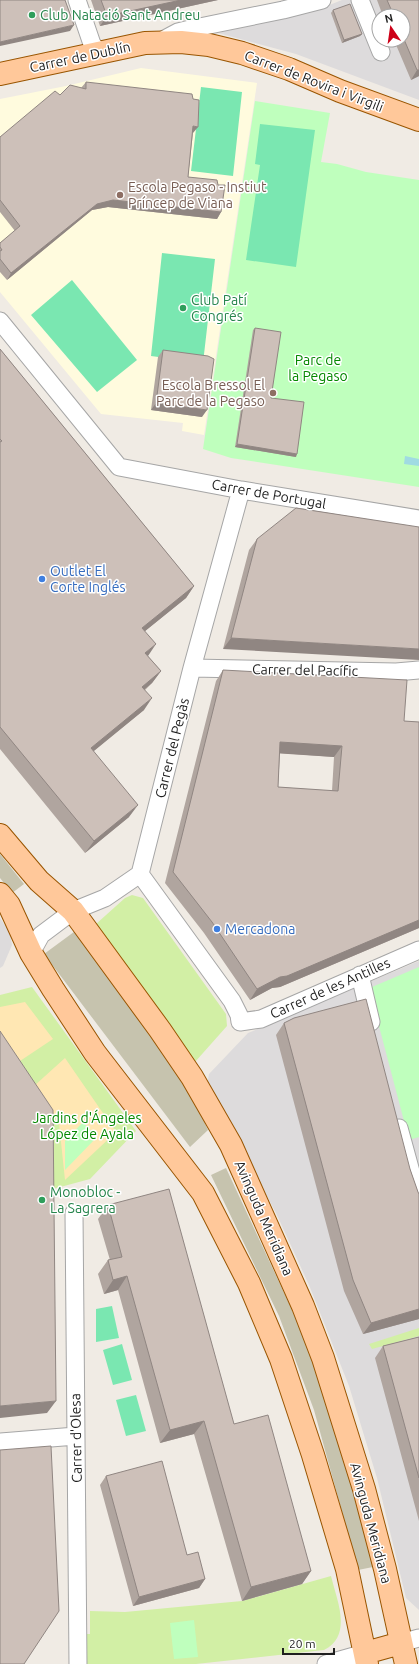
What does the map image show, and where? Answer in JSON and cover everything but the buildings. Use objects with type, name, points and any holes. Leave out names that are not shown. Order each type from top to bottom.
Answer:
[{"type":"main road","name":"Carrer de Dublín","points":[[0,74],[99,52],[161,41]]},
{"type":"main road","name":"Carrer de Rovira i Virgili","points":[[161,41],[209,45],[242,52],[288,69],[340,91],[419,120]]},
{"type":"main road","name":"Avinguda Meridiana","points":[[0,835],[39,881],[73,912],[160,1030],[192,1077],[231,1145],[303,1306],[324,1358],[364,1488],[385,1569],[410,1640],[406,1664]]},
{"type":"main road","points":[[0,894],[9,905],[31,953],[95,1053],[203,1193],[249,1283],[281,1359],[313,1455],[347,1569],[366,1658],[410,1640]]},
{"type":"street","points":[[77,0],[92,44],[99,52]]},
{"type":"street","points":[[161,41],[178,32],[283,10],[320,0]]},
{"type":"street","points":[[360,0],[381,52]]},
{"type":"street","name":"Carrer de Portugal","points":[[0,322],[119,467],[241,490],[419,519]]},
{"type":"street","name":"Carrer del Pegàs","points":[[140,874],[192,668],[241,490]]},
{"type":"street","name":"Carrer del Pacífic","points":[[192,668],[396,672],[419,670]]},
{"type":"street","points":[[31,953],[41,935],[73,912],[104,898],[140,874]]},
{"type":"street","name":"Carrer de les Antilles","points":[[140,874],[232,1001],[239,1015],[240,1022],[261,1019],[419,950]]},
{"type":"street","points":[[360,975],[374,1034]]},
{"type":"street","points":[[396,1116],[413,1154],[419,1201]]},
{"type":"street","name":"Carrer d'Olesa","points":[[74,1213],[78,1664]]},
{"type":"street","points":[[0,1442],[76,1436]]},
{"type":"street","points":[[326,1664],[366,1658]]},
{"type":"shaded area","points":[[342,0],[419,0],[419,100],[296,54],[218,33],[312,12]]},
{"type":"shaded area","name":"Escola Pegaso - Instiut Príncep de Viana","points":[[141,68],[257,83],[204,435],[182,431],[183,423],[101,414],[0,292],[0,99],[66,86]]},
{"type":"shaded area","points":[[0,854],[24,884],[12,893],[0,878]]},
{"type":"shaded area","points":[[0,918],[10,933],[12,945],[3,966],[0,968]]},
{"type":"shaded area","points":[[78,929],[158,1043],[197,1106],[208,1130],[190,1147],[44,954]]},
{"type":"shaded area","points":[[419,961],[419,1610],[406,1598],[377,1478],[349,1386],[309,1285],[276,1213],[207,1085],[209,1074],[248,1033]]},
{"type":"shaded area","points":[[226,1168],[293,1312],[330,1407],[373,1567],[358,1570],[314,1410],[279,1316],[211,1175]]},
{"type":"green space","points":[[201,87],[242,92],[233,176],[191,171]]},
{"type":"green space","name":"Parc de la Pegaso","points":[[255,101],[330,113],[321,162],[337,164],[366,172],[419,180],[419,487],[231,458],[203,449]]},
{"type":"green space","points":[[260,124],[315,130],[296,267],[246,260],[260,165],[255,164]]},
{"type":"green space","name":"Club Patí Congrés","points":[[162,253],[215,259],[203,363],[151,356]]},
{"type":"green space","points":[[72,280],[137,360],[97,392],[31,315]]},
{"type":"green space","points":[[132,895],[143,898],[226,1014],[227,1026],[195,1062],[191,1061],[95,929],[96,924],[125,898]]},
{"type":"green space","points":[[419,967],[419,1137],[409,1140],[370,992],[372,987]]},
{"type":"green space","name":"Jardins d'Ángeles López de Ayala","points":[[32,987],[136,1131],[90,1179],[53,1189],[0,1049],[0,995]]},
{"type":"green space","points":[[83,1122],[97,1137],[65,1170],[65,1141]]},
{"type":"green space","points":[[112,1306],[119,1338],[96,1342],[96,1309]]},
{"type":"green space","points":[[419,1328],[419,1336],[372,1349],[369,1344]]},
{"type":"green space","points":[[122,1344],[132,1380],[113,1385],[103,1350]]},
{"type":"green space","points":[[136,1395],[146,1431],[126,1436],[116,1400]]},
{"type":"green space","points":[[331,1576],[339,1606],[341,1627],[333,1644],[324,1650],[196,1664],[86,1664],[84,1634],[90,1634],[90,1611],[125,1612],[242,1601]]},
{"type":"green space","points":[[194,1620],[198,1657],[174,1659],[170,1623]]},
{"type":"sand","points":[[25,1002],[53,1039],[20,1061],[0,1033],[0,1007]]},
{"type":"sand","points":[[65,1058],[116,1132],[65,1180],[59,1123],[34,1086]]},
{"type":"water","points":[[405,456],[419,459],[419,466],[404,464]]},
{"type":"place","name":"Club Natació Sant Andreu","points":[[32,15]]},
{"type":"place","name":"Escola Pegaso - Instiut Príncep de Viana","points":[[120,195]]},
{"type":"place","name":"Club Patí Congrés","points":[[183,308]]},
{"type":"place","name":"Escola Bressol El Parc de la Pegaso","points":[[273,393]]},
{"type":"place","name":"Outlet El Corte Inglés","points":[[42,579]]},
{"type":"place","name":"Mercadona","points":[[217,929]]},
{"type":"place","name":"Monobloc - La Sagrera","points":[[42,1200]]}]
